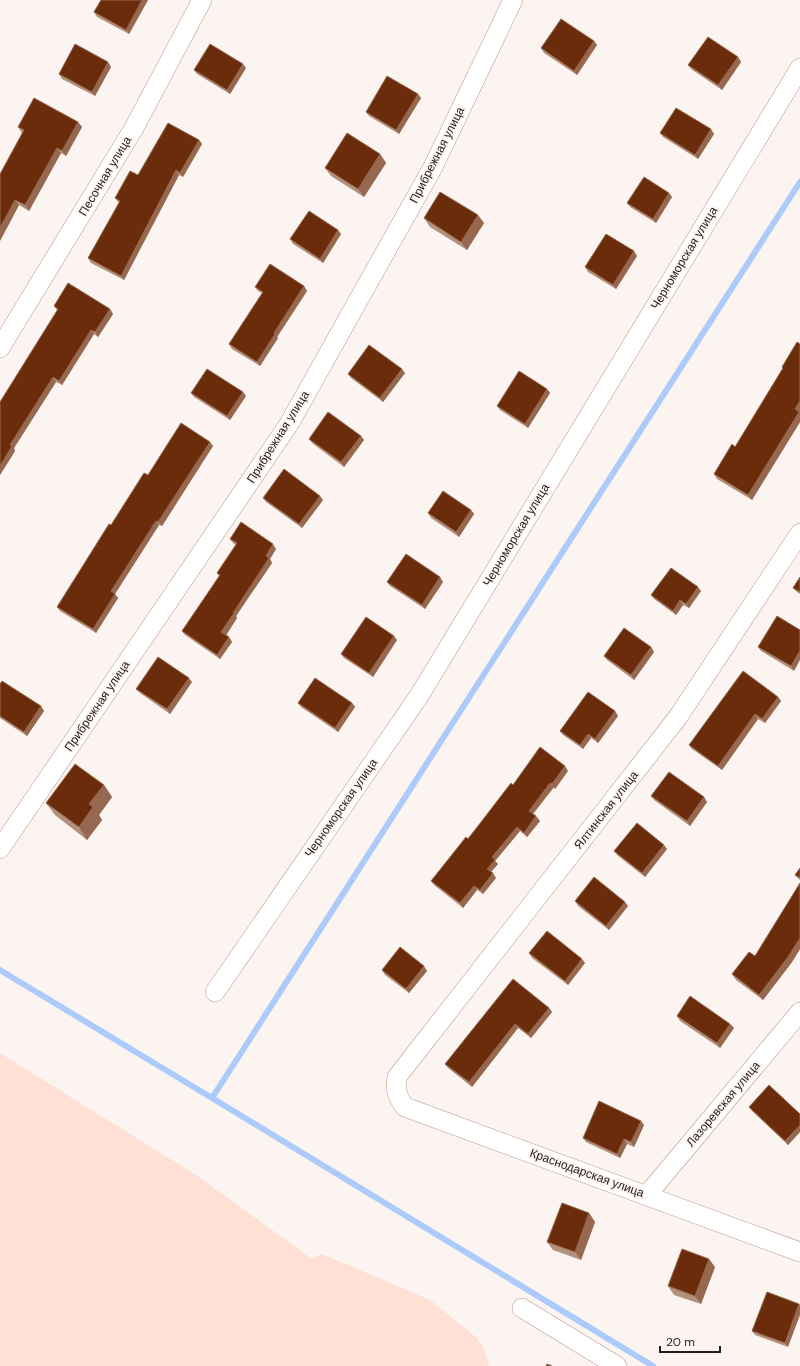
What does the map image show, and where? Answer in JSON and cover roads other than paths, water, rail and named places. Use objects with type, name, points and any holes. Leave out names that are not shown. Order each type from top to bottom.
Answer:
[{"type":"street","name":"Песочная улица","points":[[0,348],[134,128],[202,0]]},
{"type":"street","name":"Прибрежная улица","points":[[0,849],[289,424],[433,167],[513,0]]},
{"type":"street","name":"Черноморская улица","points":[[214,992],[419,696],[800,68]]},
{"type":"street","name":"Ялтинская улица","points":[[397,1076],[678,717],[800,533]]},
{"type":"street","name":"Лазоревская улица","points":[[647,1195],[800,1012]]},
{"type":"street","name":"Краснодарская улица","points":[[397,1076],[396,1088],[399,1099],[405,1107],[800,1252]]},
{"type":"street","points":[[522,1308],[618,1366]]},
{"type":"waterway","points":[[0,970],[212,1098],[800,182]]},
{"type":"waterway","points":[[212,1098],[653,1366]]}]
